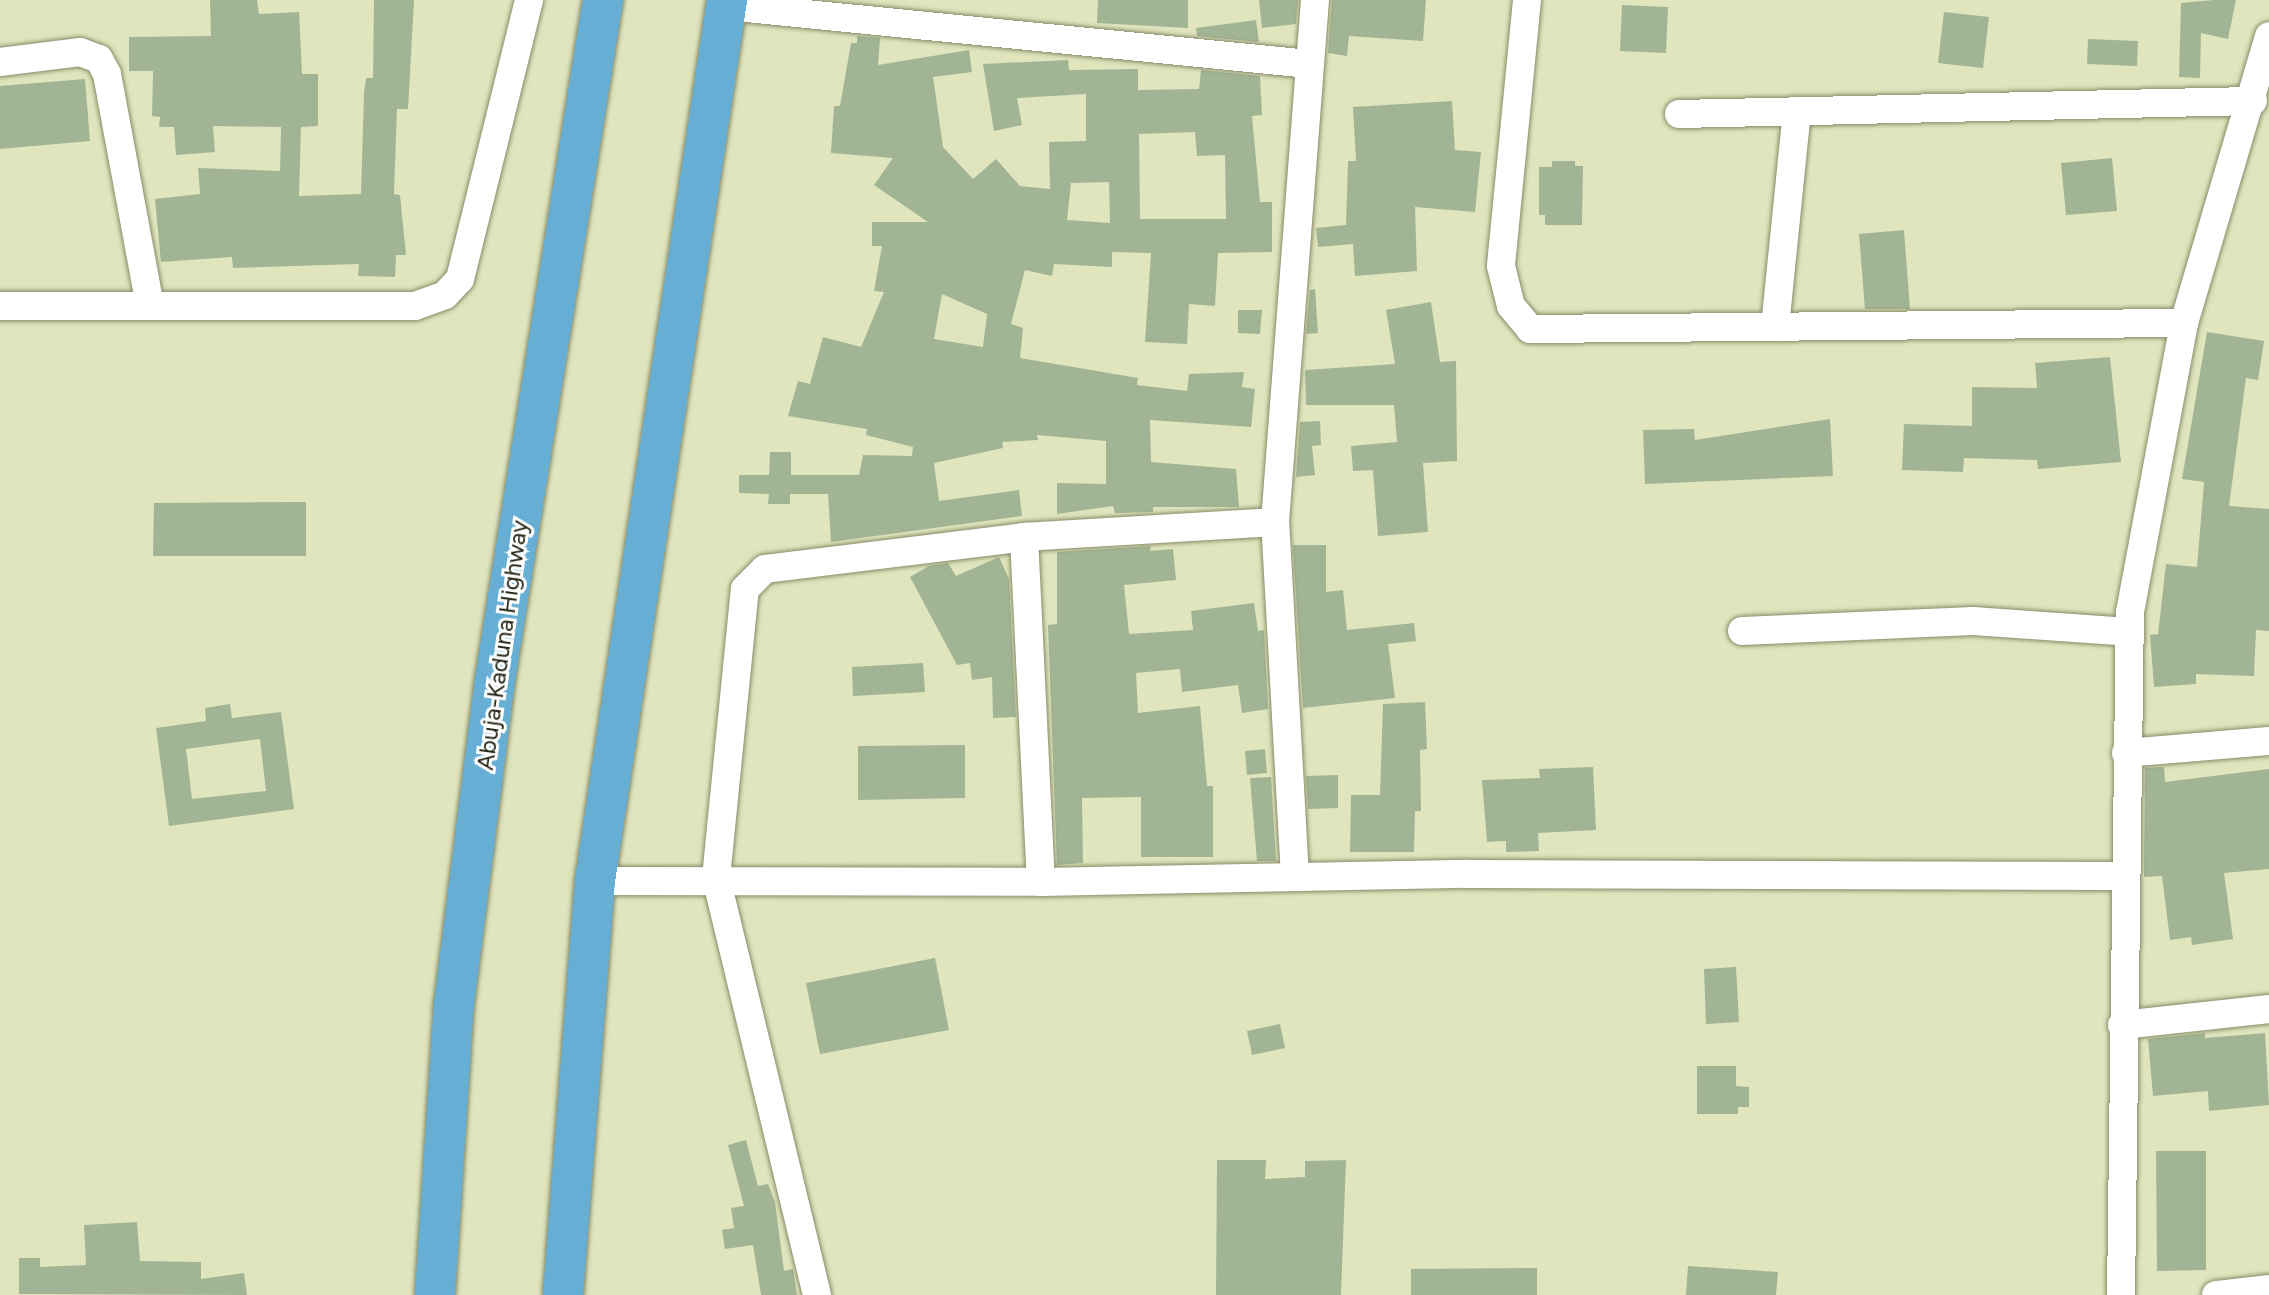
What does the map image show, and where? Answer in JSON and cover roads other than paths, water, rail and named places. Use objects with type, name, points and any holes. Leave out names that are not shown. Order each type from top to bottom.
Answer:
[{"type":"highway","name":"Abuja-Kaduna Highway","points":[[435,1295],[454,1004],[495,680],[603,0]]},
{"type":"highway","points":[[563,1295],[595,881],[727,3]]},
{"type":"street","points":[[0,306],[415,306],[445,295],[460,279],[529,0]]},
{"type":"street","points":[[1295,877],[1275,522],[1315,0]]},
{"type":"street","points":[[1527,0],[1501,266],[1511,306],[1530,329],[2184,323]]},
{"type":"street","points":[[727,3],[1309,64]]},
{"type":"street","points":[[2121,1295],[2123,876],[2129,632],[2184,323],[2261,86],[2269,36]]},
{"type":"street","points":[[0,62],[80,52],[99,59],[107,74],[150,306]]},
{"type":"street","points":[[1679,114],[1797,111],[2261,86]]},
{"type":"street","points":[[1775,327],[1797,111]]},
{"type":"street","points":[[817,1295],[716,878],[745,589],[754,576],[765,569],[1024,537],[1275,522]]},
{"type":"street","points":[[1024,537],[1041,882]]},
{"type":"street","points":[[1742,631],[1973,621],[2129,632]]},
{"type":"street","points":[[2126,753],[2269,741]]},
{"type":"street","points":[[595,881],[716,878],[1041,882],[1295,877],[2123,876]]},
{"type":"street","points":[[2122,1025],[2269,1009]]},
{"type":"street","points":[[2216,1295],[2269,1289]]}]
